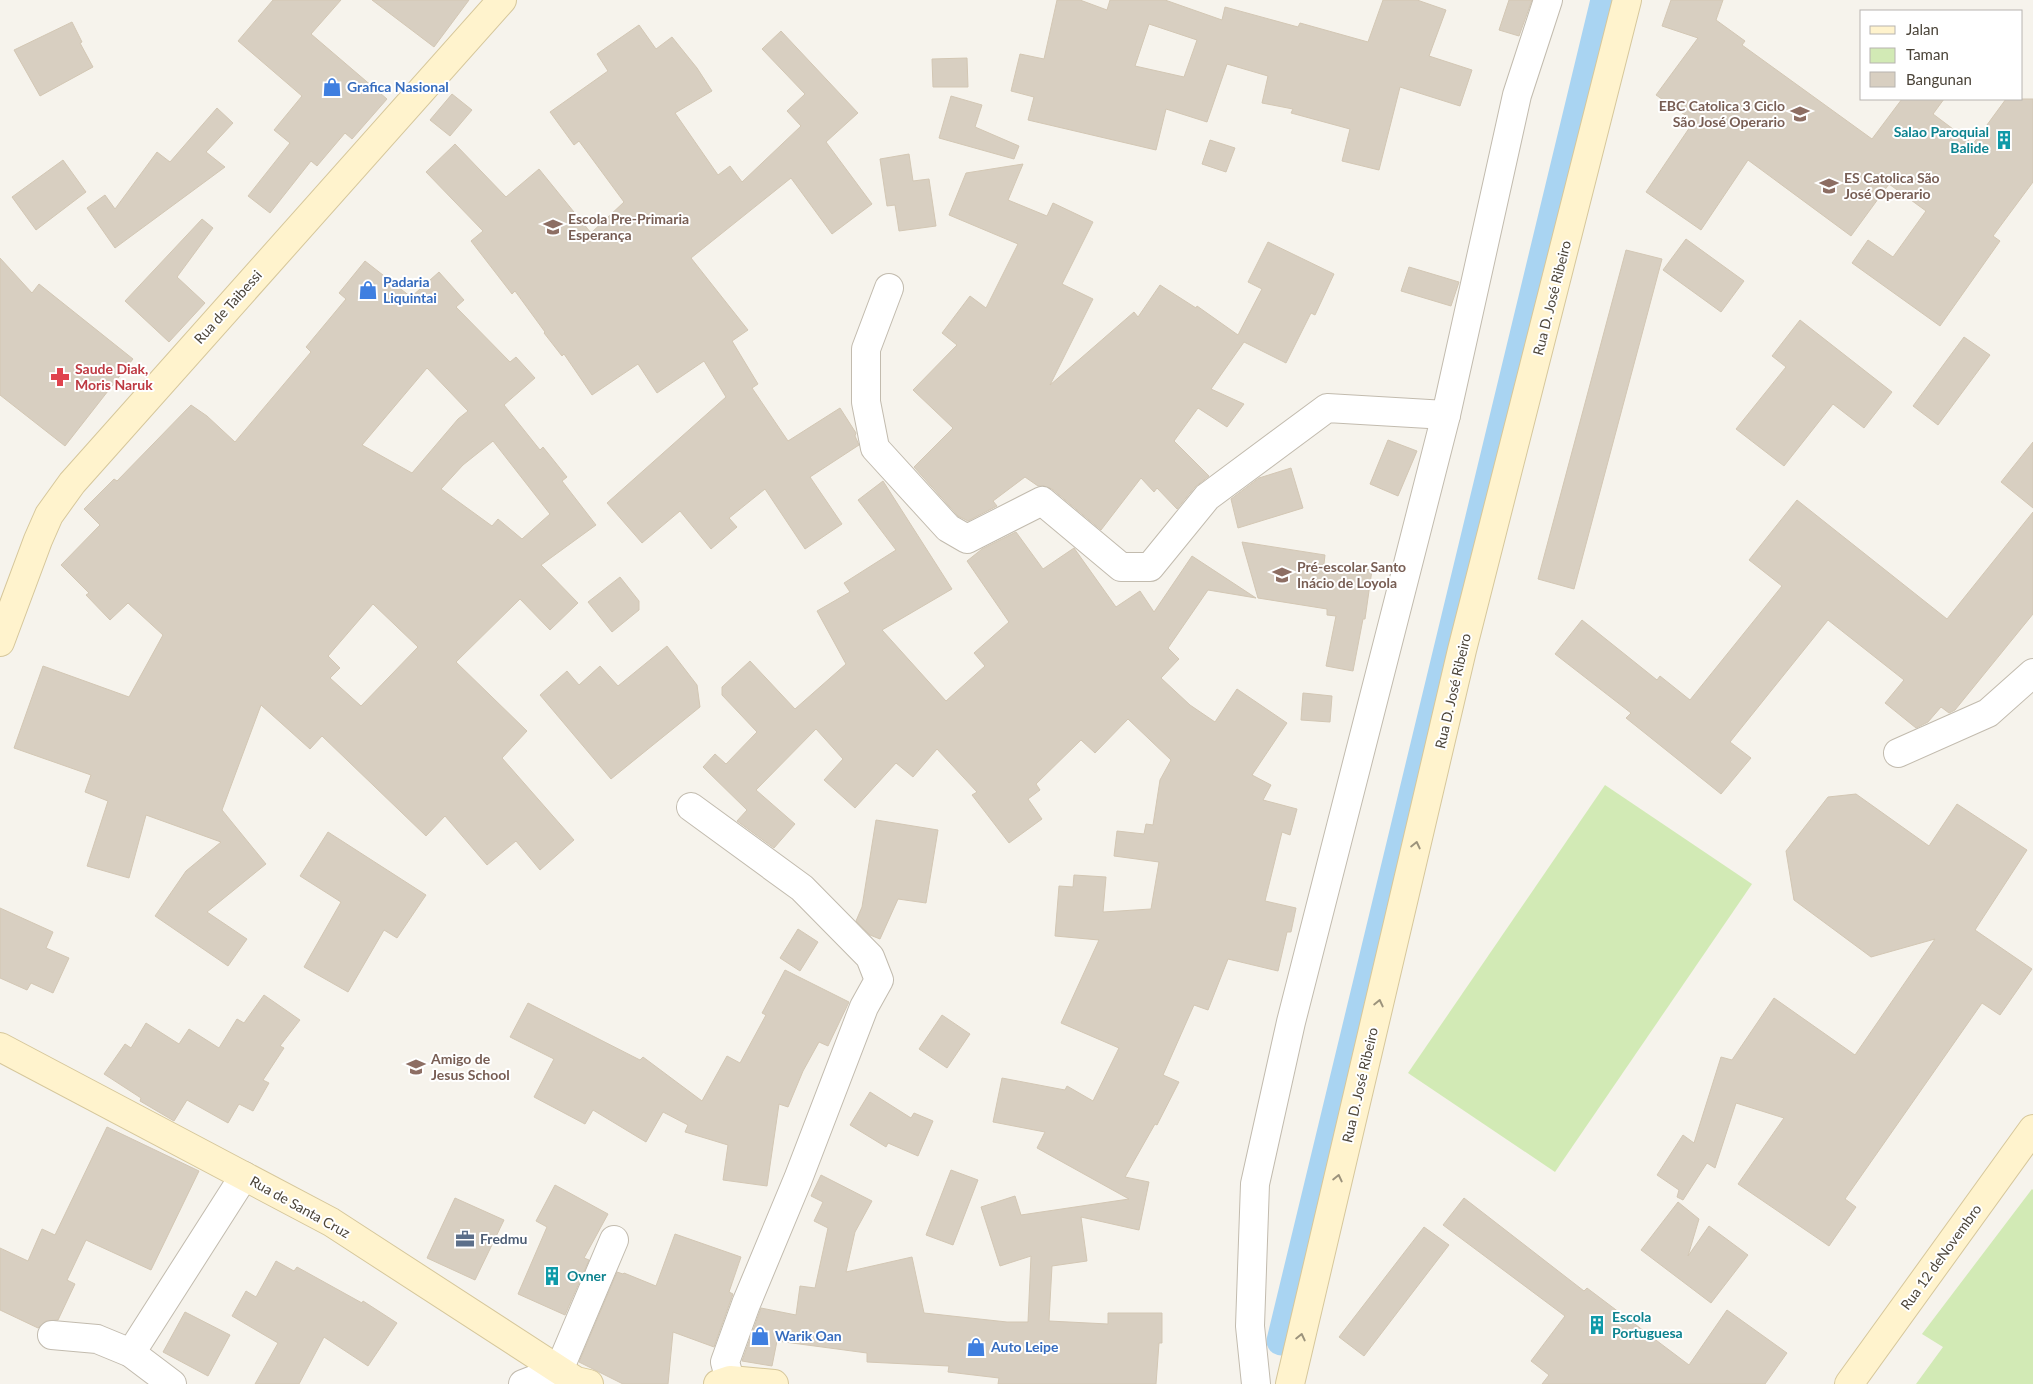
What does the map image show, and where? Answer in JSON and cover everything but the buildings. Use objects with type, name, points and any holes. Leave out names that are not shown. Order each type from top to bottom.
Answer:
[{"type":"street","name":"Rua de Taibessi","points":[[0,642],[49,515],[72,483],[502,0]]},
{"type":"street","points":[[1256,1384],[1250,1326],[1255,1184],[1291,1022],[1446,415],[1517,95],[1548,0]]},
{"type":"street","name":"Rua D. José Ribeiro","points":[[1290,1384],[1462,650],[1627,0]]},
{"type":"street","points":[[889,288],[866,349],[866,402],[875,448],[948,528],[967,539],[1042,502],[1121,566],[1150,567],[1207,497],[1327,408],[1446,415]]},
{"type":"street","points":[[1898,753],[1988,713],[2033,673]]},
{"type":"street","points":[[691,806],[802,888],[870,957],[879,980],[864,1007],[798,1180],[746,1304],[725,1362],[724,1382],[774,1384]]},
{"type":"street","name":"Rua de Santa Cruz","points":[[0,1047],[331,1222],[576,1382],[589,1384]]},
{"type":"street","name":"Rua 12 deNovembro","points":[[1849,1384],[2033,1129]]},
{"type":"street","points":[[131,1353],[244,1176]]},
{"type":"street","points":[[524,1384],[559,1370],[614,1240]]},
{"type":"street","points":[[52,1335],[97,1339],[131,1353],[172,1384]]},
{"type":"green space","points":[[1605,785],[1752,884],[1555,1172],[1408,1073]]},
{"type":"green space","points":[[2032,1189],[2033,1384],[1916,1384],[1943,1347],[1922,1334]]},
{"type":"waterway","points":[[1281,1341],[1605,0]]},
{"type":"place","name":"Grafica Nasional","points":[[332,87]]},
{"type":"place","name":"EBC Catolica 3 Ciclo São José Operario","points":[[1800,114]]},
{"type":"place","name":"Salao Paroquial Balide","points":[[2004,140]]},
{"type":"place","name":"ES Catolica São José Operario","points":[[1829,186]]},
{"type":"place","name":"Escola Pre-Primaria Esperança","points":[[553,227]]},
{"type":"place","name":"Padaria Liquintai","points":[[368,290]]},
{"type":"place","name":"Saude Diak, Moris Naruk","points":[[60,377]]},
{"type":"place","name":"Pré-escolar Santo Inácio de Loyola","points":[[1282,575]]},
{"type":"place","name":"Amigo de Jesus School","points":[[416,1067]]},
{"type":"place","name":"Fredmu","points":[[465,1239]]},
{"type":"place","name":"Ovner","points":[[552,1276]]},
{"type":"place","name":"Escola Portuguesa","points":[[1597,1325]]},
{"type":"place","name":"Warik Oan","points":[[760,1336]]},
{"type":"place","name":"Auto Leipe","points":[[976,1347]]}]
